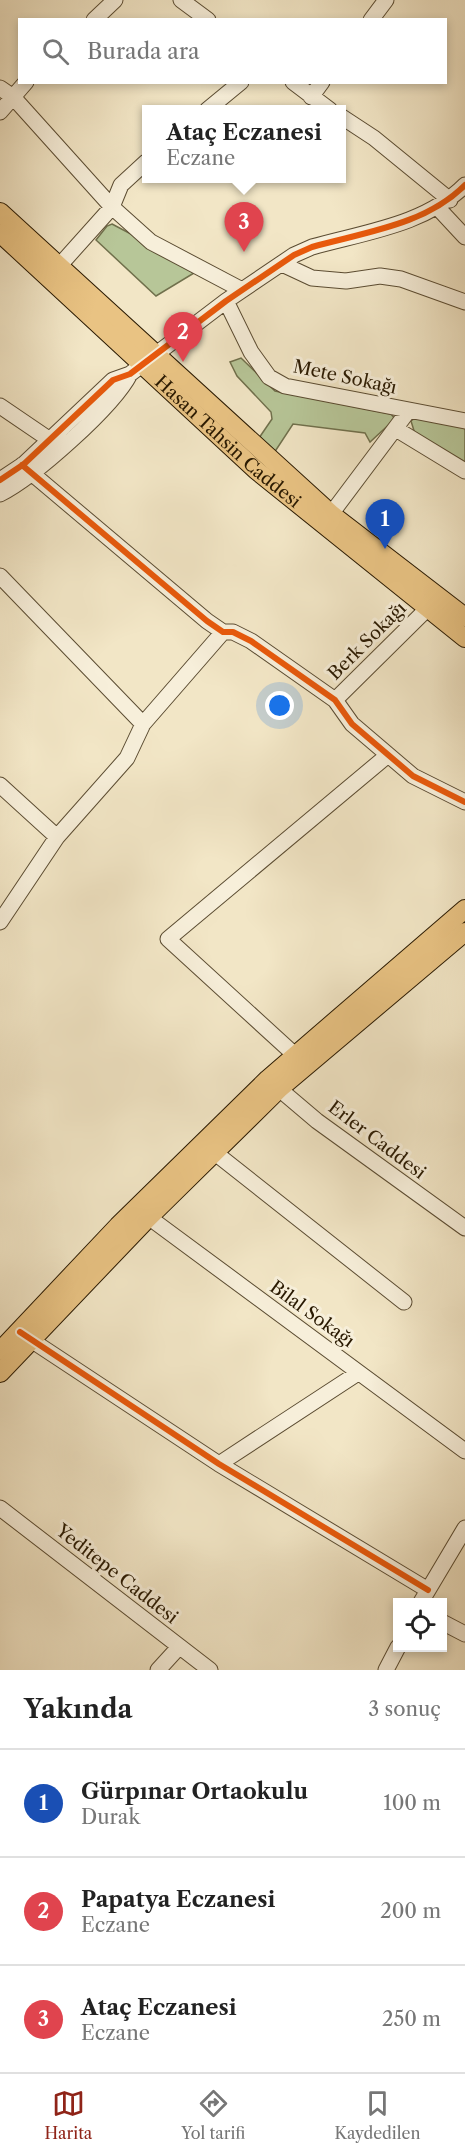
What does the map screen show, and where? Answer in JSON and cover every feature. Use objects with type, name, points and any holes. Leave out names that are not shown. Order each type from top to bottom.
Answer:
[{"type":"main road","name":"Hasan Tahsin Caddesi","points":[[0,212],[60,265],[142,364],[331,514],[465,616]]},
{"type":"main road","name":"Hasan Tahsin Caddesi","points":[[0,233],[256,470],[465,638]]},
{"type":"main road","points":[[142,1213],[214,1152],[296,1056],[465,909]]},
{"type":"main road","points":[[0,1373],[26,1336],[142,1213],[274,1084],[465,932]]},
{"type":"main road","points":[[0,1351],[26,1336]]},
{"type":"street","points":[[96,18],[115,0]]},
{"type":"street","points":[[181,0],[205,18]]},
{"type":"street","points":[[372,18],[386,0]]},
{"type":"street","points":[[0,112],[6,93],[22,84]]},
{"type":"street","points":[[213,105],[239,84]]},
{"type":"street","points":[[295,84],[323,105]]},
{"type":"street","points":[[311,97],[321,84]]},
{"type":"street","points":[[6,93],[112,207],[151,242],[242,290]]},
{"type":"street","points":[[346,120],[374,138],[444,204],[465,237]]},
{"type":"street","points":[[60,265],[112,207],[122,185],[142,167]]},
{"type":"street","points":[[0,480],[26,469],[50,440],[113,380],[142,364],[242,290],[282,264],[312,247],[422,217],[444,204],[465,185]]},
{"type":"street","points":[[282,264],[312,278],[346,281],[380,276],[401,279],[465,302]]},
{"type":"street","name":"Mete Sokağı","points":[[226,302],[263,368],[269,376],[285,386],[465,421]]},
{"type":"street","points":[[0,494],[26,469],[122,391],[142,364]]},
{"type":"street","points":[[0,406],[50,440]]},
{"type":"street","points":[[331,514],[409,410]]},
{"type":"street","points":[[396,429],[465,471]]},
{"type":"street","points":[[26,469],[197,614],[223,632],[232,632],[250,641],[335,700],[352,724],[413,776],[465,802]]},
{"type":"street","points":[[0,576],[143,724]]},
{"type":"street","name":"Berk Sokağı","points":[[335,700],[427,609]]},
{"type":"street","points":[[0,922],[57,837],[127,758],[143,724],[223,632]]},
{"type":"street","points":[[296,1056],[168,939],[388,754]]},
{"type":"street","points":[[0,784],[57,837]]},
{"type":"street","name":"Erler Caddesi","points":[[274,1084],[317,1120],[465,1228]]},
{"type":"street","points":[[214,1152],[404,1302]]},
{"type":"street","name":"Bilal Sokağı","points":[[142,1213],[465,1451]]},
{"type":"street","points":[[26,1336],[424,1596],[465,1528]]},
{"type":"street","points":[[219,1464],[358,1373]]},
{"type":"street","name":"Yeditepe Caddesi","points":[[0,1508],[210,1670]]},
{"type":"street","points":[[447,1625],[465,1634]]},
{"type":"street","points":[[158,1670],[179,1647]]},
{"type":"street","points":[[386,1670],[395,1652]]},
{"type":"green space","points":[[112,224],[199,270],[156,296],[96,240],[107,226]]},
{"type":"green space","points":[[241,358],[275,391],[391,414],[395,419],[370,442],[365,433],[293,424],[274,453],[259,438],[272,419],[271,412],[237,376],[230,362]]},
{"type":"green space","points":[[415,418],[465,427],[465,462],[415,434],[411,421]]},
{"type":"cycle path","points":[[0,480],[24,464],[113,380],[130,374],[226,301],[294,255],[312,247],[413,218],[449,199],[465,185]]},
{"type":"cycle path","points":[[22,465],[207,621],[223,632],[233,632],[251,641],[335,700],[352,724],[413,776],[465,802]]},
{"type":"cycle path","points":[[20,1332],[219,1464],[428,1590]]},
{"type":"place","name":"Ataç Eczanesi","points":[[244,252]]},
{"type":"place","name":"Papatya Eczanesi","points":[[183,362]]},
{"type":"place","name":"Gürpınar Ortaokulu","points":[[385,549]]}]
